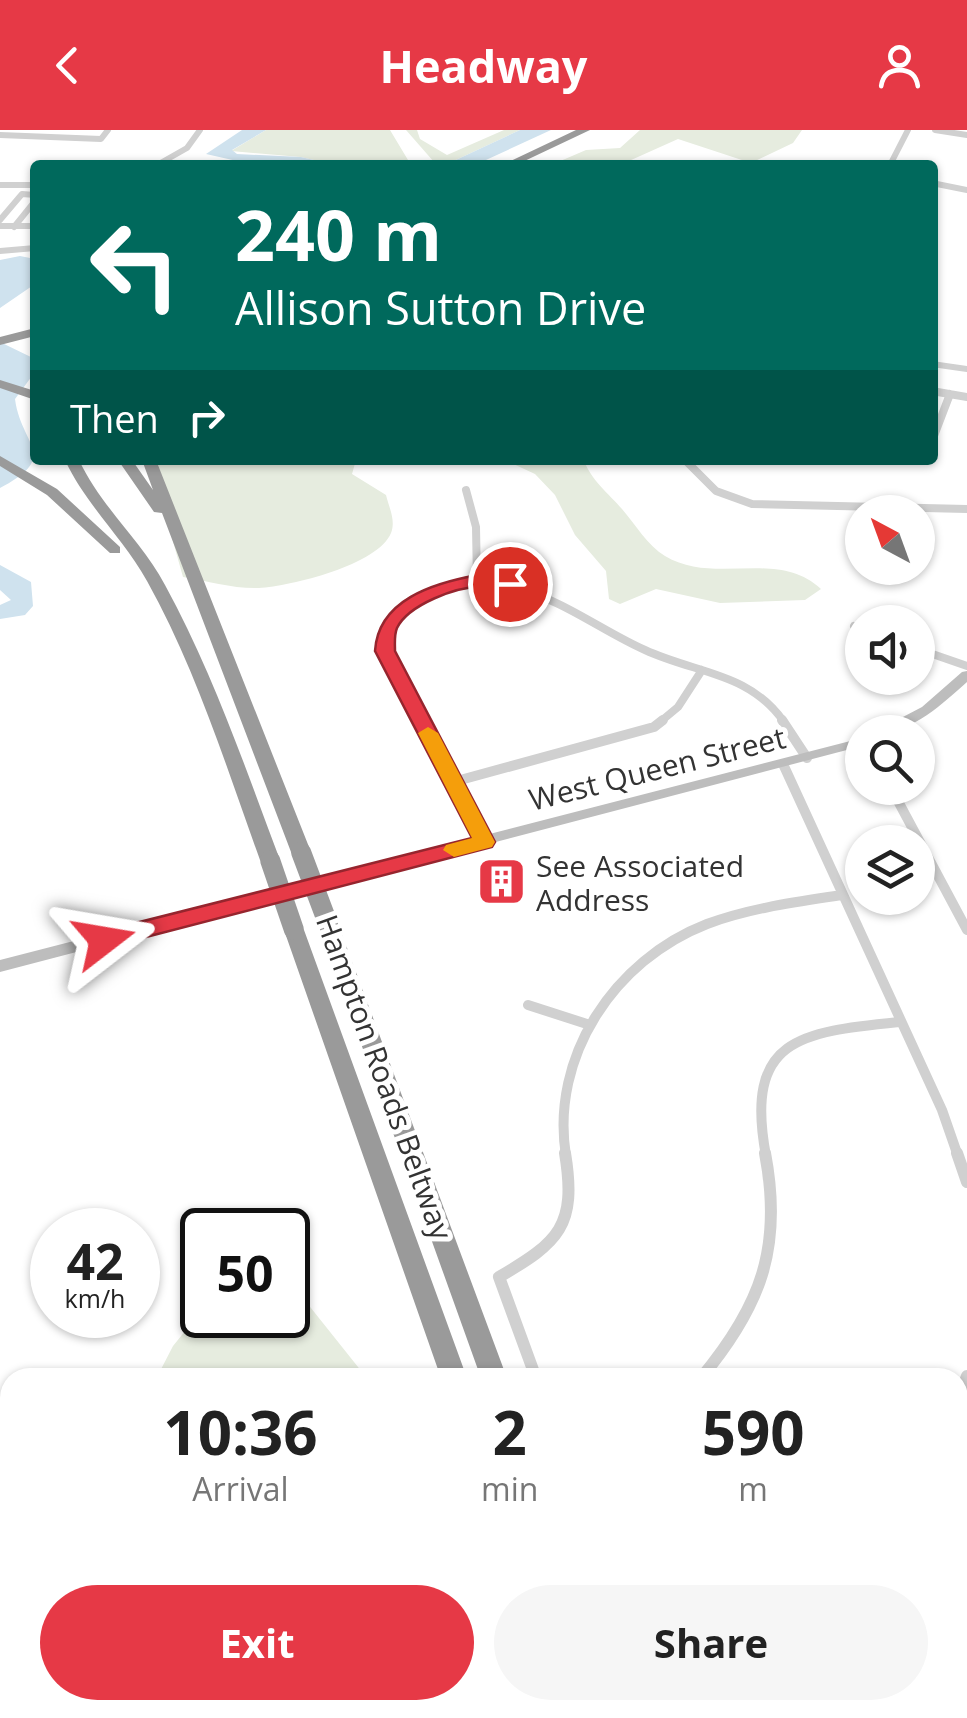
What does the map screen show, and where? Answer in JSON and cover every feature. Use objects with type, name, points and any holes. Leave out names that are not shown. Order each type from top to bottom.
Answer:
[{"type":"highway","points":[[529,160],[586,130]]},
{"type":"highway","points":[[530,160],[600,132]]},
{"type":"highway","points":[[0,335],[30,322]]},
{"type":"highway","points":[[0,335],[30,332]]},
{"type":"highway","points":[[0,384],[30,394]]},
{"type":"highway","points":[[0,460],[42,484],[95,528],[161,598]]},
{"type":"highway","points":[[75,465],[92,499],[156,581],[161,598]]},
{"type":"highway","points":[[129,465],[151,494],[184,555]]},
{"type":"highway","points":[[152,465],[180,532],[184,555]]},
{"type":"highway","name":"Hampton Roads Beltway","points":[[184,555],[301,852],[490,1368]]},
{"type":"highway","name":"Hampton Roads Beltway","points":[[161,598],[193,657],[270,860],[450,1368]]},
{"type":"main road","points":[[918,715],[967,675]]},
{"type":"main road","name":"West Queen Street","points":[[0,966],[845,747]]},
{"type":"street","points":[[0,135],[101,139],[108,130]]},
{"type":"street","points":[[166,160],[187,148],[200,130]]},
{"type":"street","points":[[893,160],[908,130]]},
{"type":"street","points":[[935,130],[967,134]]},
{"type":"street","points":[[0,184],[30,186]]},
{"type":"street","points":[[938,184],[967,190]]},
{"type":"street","points":[[30,196],[22,194],[0,223],[30,226]]},
{"type":"street","points":[[14,227],[30,205]]},
{"type":"street","points":[[0,251],[30,248]]},
{"type":"street","points":[[938,365],[967,370]]},
{"type":"street","points":[[938,392],[967,397]]},
{"type":"street","points":[[938,425],[950,394]]},
{"type":"street","points":[[690,465],[716,492],[752,504],[967,509]]},
{"type":"street","points":[[466,490],[476,527],[478,581]]},
{"type":"street","points":[[484,842],[385,651],[386,630],[400,611],[422,597],[478,581],[540,594],[662,658],[744,683],[768,701],[806,758]]},
{"type":"street","points":[[935,655],[967,666]]},
{"type":"street","points":[[453,782],[654,728],[678,707],[702,670]]},
{"type":"street","points":[[784,764],[942,1110],[967,1182]]},
{"type":"street","points":[[901,805],[967,930]]},
{"type":"street","points":[[532,1368],[499,1276],[534,1256],[563,1228],[573,1182],[563,1136],[567,1071],[616,985],[648,954],[687,931],[750,908],[842,895]]},
{"type":"street","points":[[528,1006],[590,1025]]},
{"type":"street","points":[[709,1368],[734,1339],[764,1274],[772,1226],[770,1185],[758,1113],[768,1069],[788,1047],[810,1036],[899,1022]]},
{"type":"shaded area","points":[[266,130],[390,130],[408,160],[314,160],[231,151]]},
{"type":"shaded area","points":[[406,130],[417,130],[420,139],[447,155],[504,130],[520,130],[456,160],[432,160]]},
{"type":"shaded area","points":[[640,130],[802,130],[793,143],[757,160],[742,160],[678,139],[631,160],[563,160],[586,150],[620,148]]},
{"type":"shaded area","points":[[151,465],[355,465],[352,474],[386,495],[391,533],[383,544],[352,564],[291,583],[250,588],[183,577]]},
{"type":"shaded area","points":[[516,465],[586,465],[647,541],[665,556],[684,564],[785,571],[804,577],[821,589],[805,600],[720,603],[656,589],[620,604],[609,599],[606,571],[575,535],[555,495],[535,474]]},
{"type":"shaded area","points":[[310,1307],[359,1368],[162,1368],[180,1337],[310,1338]]},
{"type":"water","points":[[242,130],[266,130],[232,150],[237,154],[314,160],[233,160],[206,154]]},
{"type":"water","points":[[520,130],[551,130],[486,160],[456,160]]},
{"type":"water","points":[[30,258],[30,287],[0,308],[0,260]]},
{"type":"water","points":[[0,342],[30,357],[30,379],[15,399],[30,442],[30,465],[0,488]]},
{"type":"water","points":[[0,565],[31,582],[33,606],[25,615],[0,619],[0,605],[11,600],[0,590]]},
{"type":"slow traffic","points":[[428,733],[484,842],[454,850]]},
{"type":"place","name":"See Associated Address","points":[[501,882]]},
{"type":"route","points":[[104,940],[484,842],[385,651],[386,630],[400,611],[453,585],[478,581],[510,584]]}]
